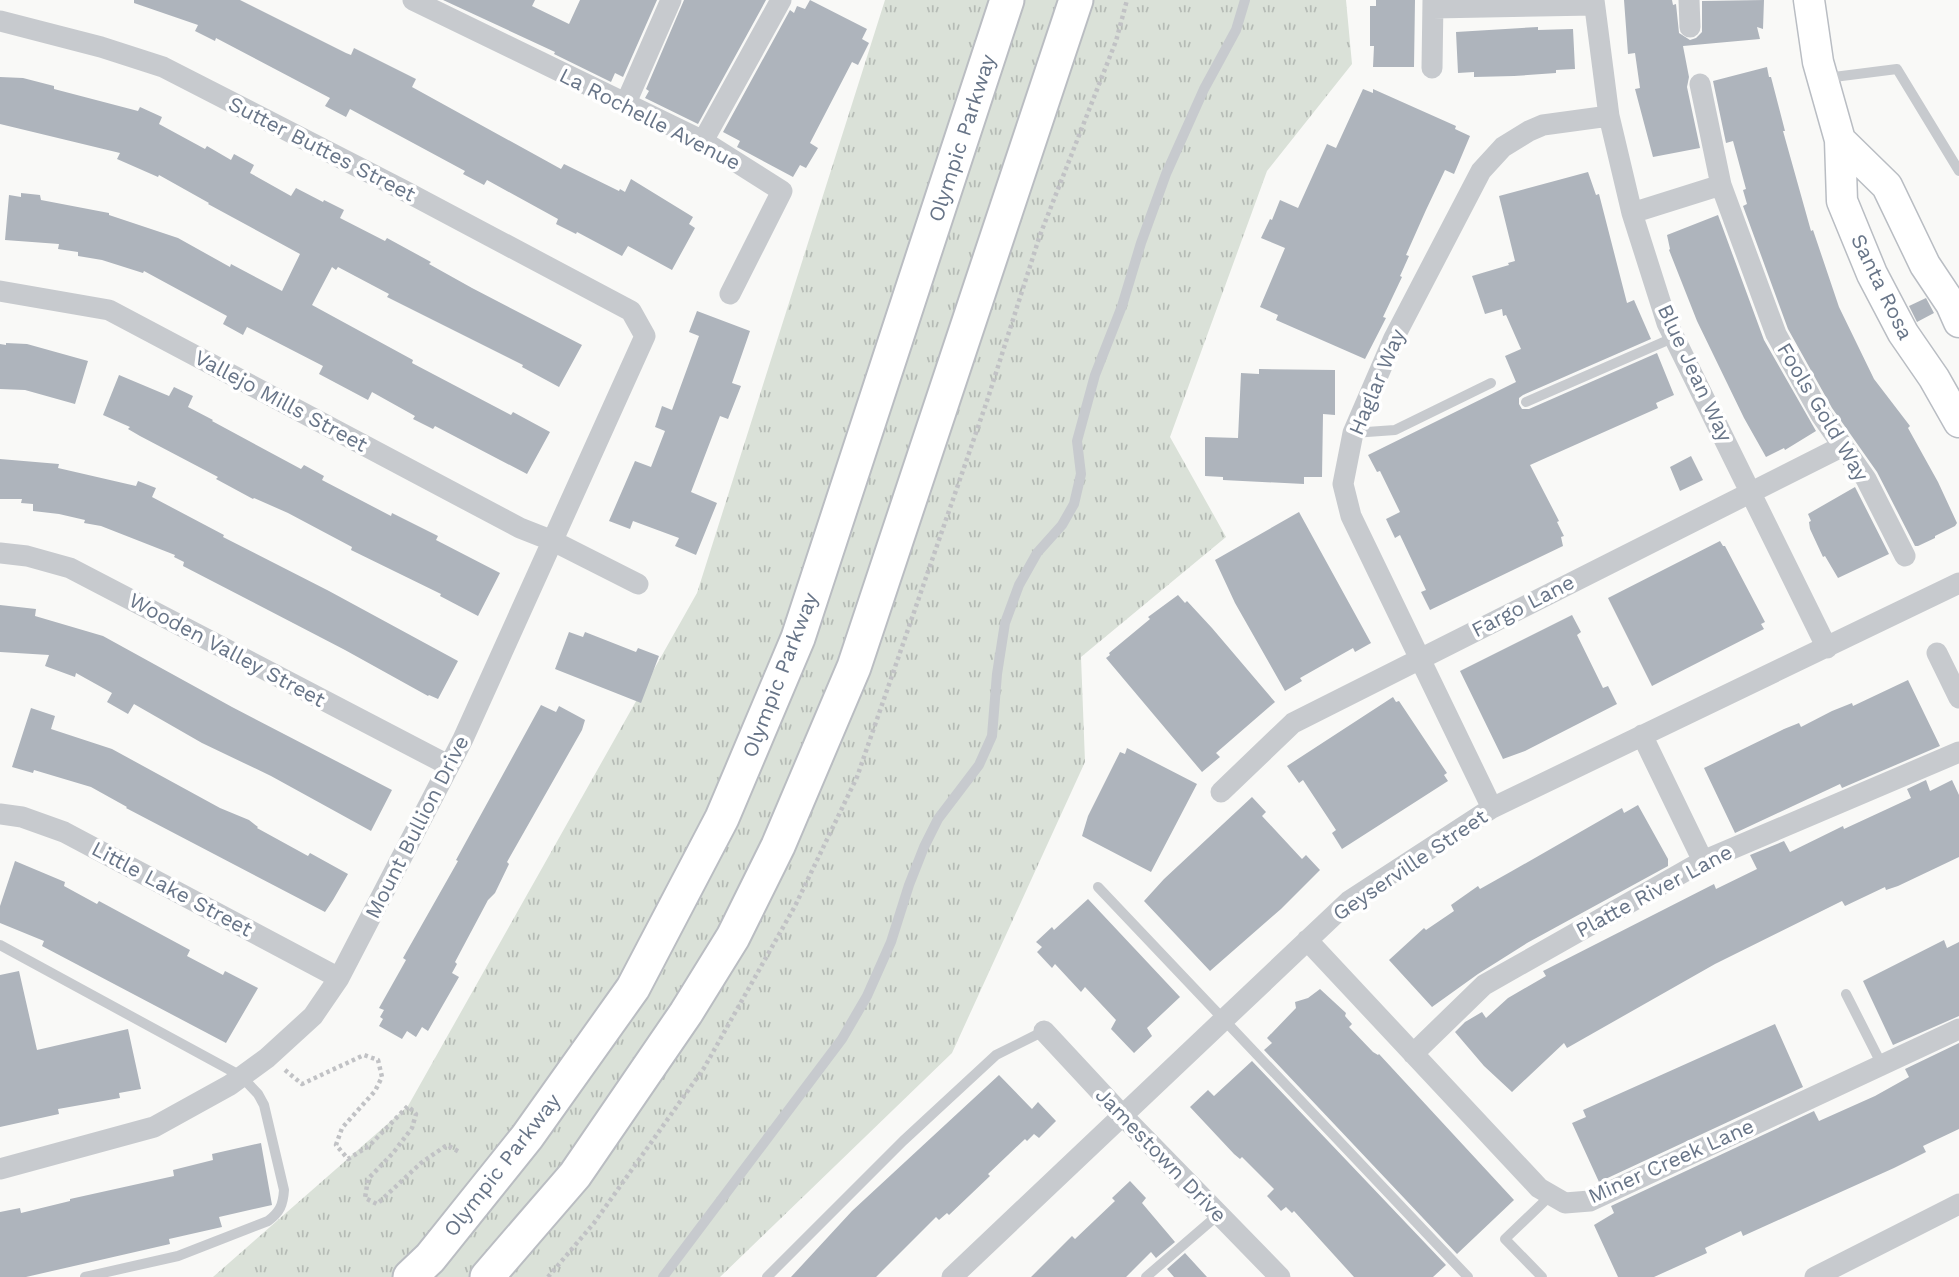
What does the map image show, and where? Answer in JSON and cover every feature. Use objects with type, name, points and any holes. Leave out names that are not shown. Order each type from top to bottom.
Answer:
[{"type":"main road","name":"Olympic Parkway","points":[[410,1277],[430,1258],[527,1137],[633,988],[722,818],[798,638],[1007,0]]},
{"type":"main road","points":[[486,1277],[575,1175],[687,1013],[733,937],[778,846],[854,667],[1076,0]]},
{"type":"street","points":[[625,105],[671,0]]},
{"type":"street","points":[[703,141],[781,0]]},
{"type":"street","points":[[1689,0],[1690,27]]},
{"type":"street","name":"Santa Rosa","points":[[1810,0],[1818,62],[1840,140],[1842,201],[1872,274],[1903,334],[1934,378],[1959,422]]},
{"type":"street","name":"La Rochelle Avenue","points":[[427,3],[625,105],[703,141],[782,191],[730,294]]},
{"type":"street","points":[[1432,68],[1433,4],[1594,3]]},
{"type":"street","name":"Blue Jean Way","points":[[1594,3],[1609,116],[1632,213],[1668,323],[1827,648]]},
{"type":"street","name":"Sutter Buttes Street","points":[[0,21],[101,47],[163,67],[631,311]]},
{"type":"street","name":"Fools Gold Way","points":[[1700,84],[1721,185],[1776,334],[1821,415],[1866,480],[1905,556]]},
{"type":"street","name":"Haglar Way","points":[[1492,808],[1352,516],[1343,484],[1353,433],[1394,338],[1481,171],[1491,158],[1516,137],[1543,125],[1609,116]]},
{"type":"street","points":[[1840,140],[1887,186],[1925,265],[1951,304],[1959,322]]},
{"type":"street","points":[[1632,213],[1721,185]]},
{"type":"street","name":"Vallejo Mills Street","points":[[0,291],[109,310],[520,528],[553,541],[638,584]]},
{"type":"street","name":"Mount Bullion Drive","points":[[0,1169],[154,1127],[230,1085],[267,1058],[313,1016],[340,978],[463,738],[553,541],[645,336],[631,311]]},
{"type":"street","name":"Fargo Lane","points":[[1221,792],[1293,723],[1843,446]]},
{"type":"street","name":"Wooden Valley Street","points":[[0,553],[27,556],[70,568],[448,765]]},
{"type":"street","name":"Geyserville Street","points":[[952,1277],[1349,901],[1492,808],[1959,583]]},
{"type":"street","points":[[1937,653],[1959,698]]},
{"type":"street","points":[[1642,735],[1703,861]]},
{"type":"street","name":"Platte River Lane","points":[[1413,1054],[1484,985],[1703,861],[1959,752]]},
{"type":"street","name":"Little Lake Street","points":[[0,814],[44,823],[64,832],[340,978]]},
{"type":"street","name":"Miner Creek Lane","points":[[1307,940],[1539,1188],[1564,1203],[1590,1201],[1959,1029]]},
{"type":"street","name":"Jamestown Drive","points":[[1044,1031],[1280,1277]]},
{"type":"street","points":[[1815,1277],[1959,1204]]},
{"type":"lane","points":[[663,1277],[842,1039],[867,996],[891,942],[924,847],[938,819],[979,765],[992,736],[997,674],[1005,623],[1037,553],[1062,525],[1074,504],[1080,474],[1077,441],[1095,375],[1122,306],[1166,174],[1204,89],[1236,30],[1245,0]]},
{"type":"lane","points":[[1823,79],[1897,69],[1954,153],[1959,171]]},
{"type":"lane","points":[[1526,402],[1675,337]]},
{"type":"lane","points":[[1353,433],[1395,430],[1491,383]]},
{"type":"lane","points":[[1098,887],[1468,1277]]},
{"type":"lane","points":[[0,945],[240,1076],[258,1094],[264,1105],[284,1190],[281,1209],[268,1221],[178,1256],[85,1277]]},
{"type":"lane","points":[[1846,995],[1882,1065]]},
{"type":"lane","points":[[767,1277],[903,1141],[996,1055],[1044,1031]]},
{"type":"lane","points":[[1542,1277],[1505,1239],[1551,1195]]},
{"type":"lane","points":[[1146,1277],[1218,1215]]},
{"type":"path","points":[[267,1058],[295,1076],[302,1084],[364,1055],[378,1059],[382,1077],[375,1091],[342,1128],[336,1145],[348,1159],[369,1146],[408,1106],[416,1114],[412,1128],[368,1179],[365,1198],[377,1204],[421,1163],[447,1145],[461,1153]]},
{"type":"green space","points":[[885,0],[1346,0],[1352,64],[1267,171],[1170,437],[1226,537],[1081,657],[1085,762],[952,1053],[720,1277],[213,1277],[408,1106],[697,593]]},
{"type":"building","points":[[134,0],[240,0],[346,53],[351,55],[354,48],[416,79],[412,87],[561,169],[564,164],[625,192],[631,179],[693,217],[689,224],[695,228],[672,270],[628,246],[622,256],[556,224],[558,219],[487,180],[484,185],[463,174],[465,171],[350,109],[346,117],[325,106],[330,98],[216,38],[215,41],[195,31],[198,25],[134,3]]},
{"type":"building","points":[[443,0],[535,0],[532,6],[569,24],[580,0],[657,0],[623,77],[615,73],[611,82],[554,54],[555,52]]},
{"type":"building","points":[[684,0],[766,0],[698,124],[645,98],[649,91],[646,89]]},
{"type":"building","points":[[810,0],[867,29],[862,39],[869,43],[858,65],[852,62],[810,143],[818,148],[806,168],[800,165],[793,177],[737,147],[740,141],[723,132],[790,10],[794,13],[797,6],[805,9]]},
{"type":"building","points":[[1376,0],[1415,0],[1414,67],[1373,67],[1370,6],[1376,6]]},
{"type":"building","points":[[1624,0],[1672,0],[1673,5],[1676,4],[1679,33],[1690,40],[1702,32],[1702,1],[1764,0],[1763,29],[1757,27],[1760,39],[1683,46],[1689,77],[1687,87],[1700,148],[1653,157],[1635,89],[1640,88],[1635,53],[1628,54]]},
{"type":"building","points":[[1538,27],[1538,30],[1573,29],[1575,69],[1514,76],[1474,77],[1474,72],[1458,73],[1456,32]]},
{"type":"building","points":[[1767,67],[1811,231],[1813,230],[1839,307],[1874,379],[1910,426],[1908,428],[1957,523],[1918,546],[1915,546],[1877,472],[1832,408],[1788,329],[1743,206],[1747,204],[1743,190],[1746,189],[1733,141],[1726,143],[1713,81]]},
{"type":"building","points":[[0,77],[23,78],[138,111],[140,107],[162,117],[159,124],[231,160],[234,154],[254,165],[250,173],[291,196],[296,188],[344,210],[340,218],[385,241],[387,238],[472,288],[582,345],[559,387],[522,367],[523,365],[387,297],[389,294],[338,267],[336,270],[332,267],[312,305],[413,360],[412,363],[511,415],[513,412],[550,432],[527,474],[435,426],[433,429],[413,419],[415,416],[372,392],[368,400],[319,374],[323,366],[247,327],[243,335],[223,324],[227,316],[144,271],[143,273],[102,260],[78,256],[78,252],[58,249],[59,244],[5,240],[9,195],[21,197],[21,193],[40,195],[41,200],[109,213],[178,238],[230,267],[231,264],[282,291],[300,254],[159,175],[158,177],[117,159],[120,153],[0,124]]},
{"type":"building","points":[[1363,89],[1373,93],[1373,89],[1456,126],[1455,129],[1470,136],[1454,174],[1445,170],[1426,210],[1406,255],[1409,256],[1400,276],[1402,277],[1383,317],[1386,318],[1365,359],[1276,320],[1278,315],[1260,307],[1285,248],[1261,238],[1280,200],[1298,208],[1327,144],[1336,148]]},
{"type":"building","points":[[1588,172],[1596,195],[1599,194],[1627,303],[1634,300],[1651,339],[1523,395],[1519,398],[1519,404],[1522,409],[1529,409],[1657,353],[1674,395],[1656,403],[1658,408],[1530,465],[1559,521],[1557,522],[1564,536],[1561,537],[1563,546],[1430,610],[1421,592],[1426,590],[1400,535],[1395,538],[1386,519],[1400,512],[1380,471],[1377,472],[1368,455],[1516,382],[1505,356],[1521,349],[1506,315],[1503,316],[1502,309],[1485,314],[1472,276],[1515,261],[1499,196]]},
{"type":"building","points":[[1718,215],[1764,340],[1816,431],[1785,450],[1784,448],[1766,457],[1697,321],[1669,250],[1667,235]]},
{"type":"building","points":[[1926,298],[1934,313],[1917,322],[1909,306]]},
{"type":"building","points":[[697,311],[750,331],[732,383],[741,386],[728,419],[720,416],[691,492],[717,503],[696,555],[675,546],[679,538],[633,521],[630,529],[609,521],[635,461],[651,467],[665,431],[655,427],[662,406],[672,410],[699,336],[689,332]]},
{"type":"building","points":[[0,344],[27,344],[88,361],[75,404],[25,390],[0,389]]},
{"type":"building","points":[[1259,369],[1335,370],[1335,415],[1323,414],[1322,477],[1304,477],[1304,484],[1223,480],[1223,477],[1205,476],[1205,437],[1238,438],[1241,373],[1259,374]]},
{"type":"building","points":[[119,375],[169,396],[174,387],[193,396],[188,407],[212,421],[301,469],[304,465],[324,476],[322,480],[391,516],[392,513],[438,536],[436,540],[500,573],[478,616],[440,596],[441,594],[351,550],[352,547],[288,513],[253,499],[128,429],[130,427],[103,415]]},
{"type":"building","points":[[1691,456],[1703,480],[1680,491],[1670,467]]},
{"type":"building","points":[[0,459],[59,464],[58,468],[136,486],[138,481],[156,488],[152,497],[458,661],[438,699],[428,696],[183,566],[184,562],[174,557],[175,555],[101,526],[84,523],[85,520],[33,511],[33,504],[21,503],[22,499],[0,499]]},
{"type":"building","points":[[1855,487],[1889,554],[1838,578],[1825,556],[1823,557],[1810,529],[1808,514]]},
{"type":"building","points":[[1299,512],[1371,643],[1355,652],[1353,648],[1300,678],[1302,681],[1285,691],[1235,603],[1215,560]]},
{"type":"building","points":[[1720,541],[1765,622],[1761,624],[1764,629],[1652,686],[1608,598]]},
{"type":"building","points":[[1178,595],[1212,628],[1275,702],[1216,753],[1220,757],[1202,772],[1106,658],[1150,619],[1148,617]]},
{"type":"building","points":[[0,605],[36,609],[35,616],[103,636],[392,790],[371,831],[271,776],[202,743],[134,704],[128,714],[107,702],[112,693],[76,673],[75,677],[45,666],[49,655],[0,652]]},
{"type":"building","points":[[1572,615],[1581,632],[1577,635],[1603,688],[1608,686],[1617,704],[1525,751],[1503,759],[1460,671]]},
{"type":"building","points":[[569,632],[583,637],[585,632],[636,652],[638,648],[659,656],[641,703],[555,669]]},
{"type":"building","points":[[1908,680],[1940,746],[1842,788],[1840,784],[1735,833],[1704,768],[1784,729],[1799,723],[1801,727],[1832,711],[1852,703],[1853,706]]},
{"type":"building","points":[[1393,697],[1396,702],[1399,701],[1447,773],[1444,775],[1448,781],[1342,849],[1332,833],[1336,830],[1303,780],[1299,783],[1287,766]]},
{"type":"building","points":[[541,705],[556,712],[559,706],[585,720],[582,730],[507,862],[509,864],[495,893],[488,900],[455,962],[457,964],[452,973],[459,977],[428,1031],[422,1027],[416,1037],[407,1031],[402,1039],[379,1026],[384,1010],[379,1008],[406,960],[403,958]]},
{"type":"building","points":[[31,708],[55,716],[51,729],[112,749],[220,808],[249,820],[257,828],[308,856],[310,853],[348,874],[333,900],[325,912],[91,787],[34,770],[33,773],[12,767]]},
{"type":"building","points":[[1127,748],[1197,784],[1151,872],[1082,836],[1088,816],[1120,752],[1125,754]]},
{"type":"building","points":[[1926,780],[1930,791],[1952,780],[1959,795],[1959,857],[1898,886],[1886,890],[1885,887],[1845,906],[1842,901],[1715,964],[1567,1048],[1564,1043],[1512,1092],[1484,1066],[1455,1032],[1482,1012],[1486,1018],[1508,998],[1546,976],[1543,971],[1714,884],[1716,889],[1757,869],[1750,855],[1784,841],[1790,852],[1843,826],[1844,829],[1911,798],[1907,789]]},
{"type":"building","points":[[1252,797],[1266,812],[1262,816],[1302,859],[1306,855],[1320,870],[1281,909],[1210,971],[1144,901]]},
{"type":"building","points":[[1638,805],[1668,859],[1668,866],[1527,943],[1432,1007],[1389,960],[1424,928],[1426,930],[1454,911],[1451,905],[1478,886],[1480,889],[1622,808],[1624,813]]},
{"type":"building","points":[[15,861],[65,882],[64,886],[97,904],[99,901],[190,950],[187,956],[223,975],[225,971],[258,988],[226,1043],[42,946],[44,941],[0,923],[0,906]]},
{"type":"building","points":[[1088,899],[1180,997],[1147,1028],[1152,1036],[1134,1053],[1111,1029],[1116,1020],[1085,987],[1081,992],[1055,964],[1052,968],[1037,952],[1042,947],[1036,942],[1052,927],[1054,930]]},
{"type":"building","points":[[1944,940],[1947,948],[1959,942],[1959,1016],[1893,1045],[1863,981]]},
{"type":"building","points":[[19,971],[37,1050],[128,1029],[141,1089],[119,1093],[120,1098],[58,1109],[59,1114],[0,1127],[0,975]]},
{"type":"building","points":[[1320,989],[1346,1013],[1345,1016],[1352,1024],[1349,1027],[1373,1052],[1379,1054],[1514,1200],[1457,1254],[1264,1050],[1272,1043],[1267,1038],[1296,1008],[1295,1002],[1308,998]]},
{"type":"building","points":[[1775,1024],[1803,1087],[1599,1182],[1572,1123],[1586,1117],[1583,1110]]},
{"type":"building","points":[[1959,1043],[1959,1129],[1923,1146],[1926,1152],[1743,1236],[1741,1231],[1705,1248],[1707,1253],[1654,1277],[1618,1277],[1594,1225],[1614,1213],[1611,1206],[1814,1111],[1819,1121],[1875,1096],[1909,1077],[1905,1069]]},
{"type":"building","points":[[1252,1061],[1446,1265],[1433,1277],[1354,1277],[1294,1211],[1292,1213],[1286,1207],[1281,1211],[1267,1196],[1274,1189],[1242,1157],[1240,1159],[1234,1154],[1190,1107],[1208,1090],[1214,1096]]},
{"type":"building","points":[[999,1075],[1032,1109],[1038,1102],[1056,1121],[1039,1138],[1034,1134],[1027,1141],[1025,1139],[949,1215],[947,1213],[939,1220],[936,1217],[876,1277],[791,1277],[852,1211]]},
{"type":"building","points":[[261,1143],[272,1205],[219,1217],[222,1227],[169,1239],[170,1244],[26,1277],[0,1277],[0,1212],[20,1208],[21,1213],[174,1176],[173,1170],[213,1160],[212,1154]]},
{"type":"building","points":[[1130,1181],[1146,1198],[1142,1203],[1175,1242],[1156,1258],[1151,1252],[1126,1277],[1031,1277],[1072,1236],[1075,1239],[1115,1201],[1112,1198]]},
{"type":"building","points":[[1185,1253],[1207,1277],[1174,1277],[1167,1269]]}]
